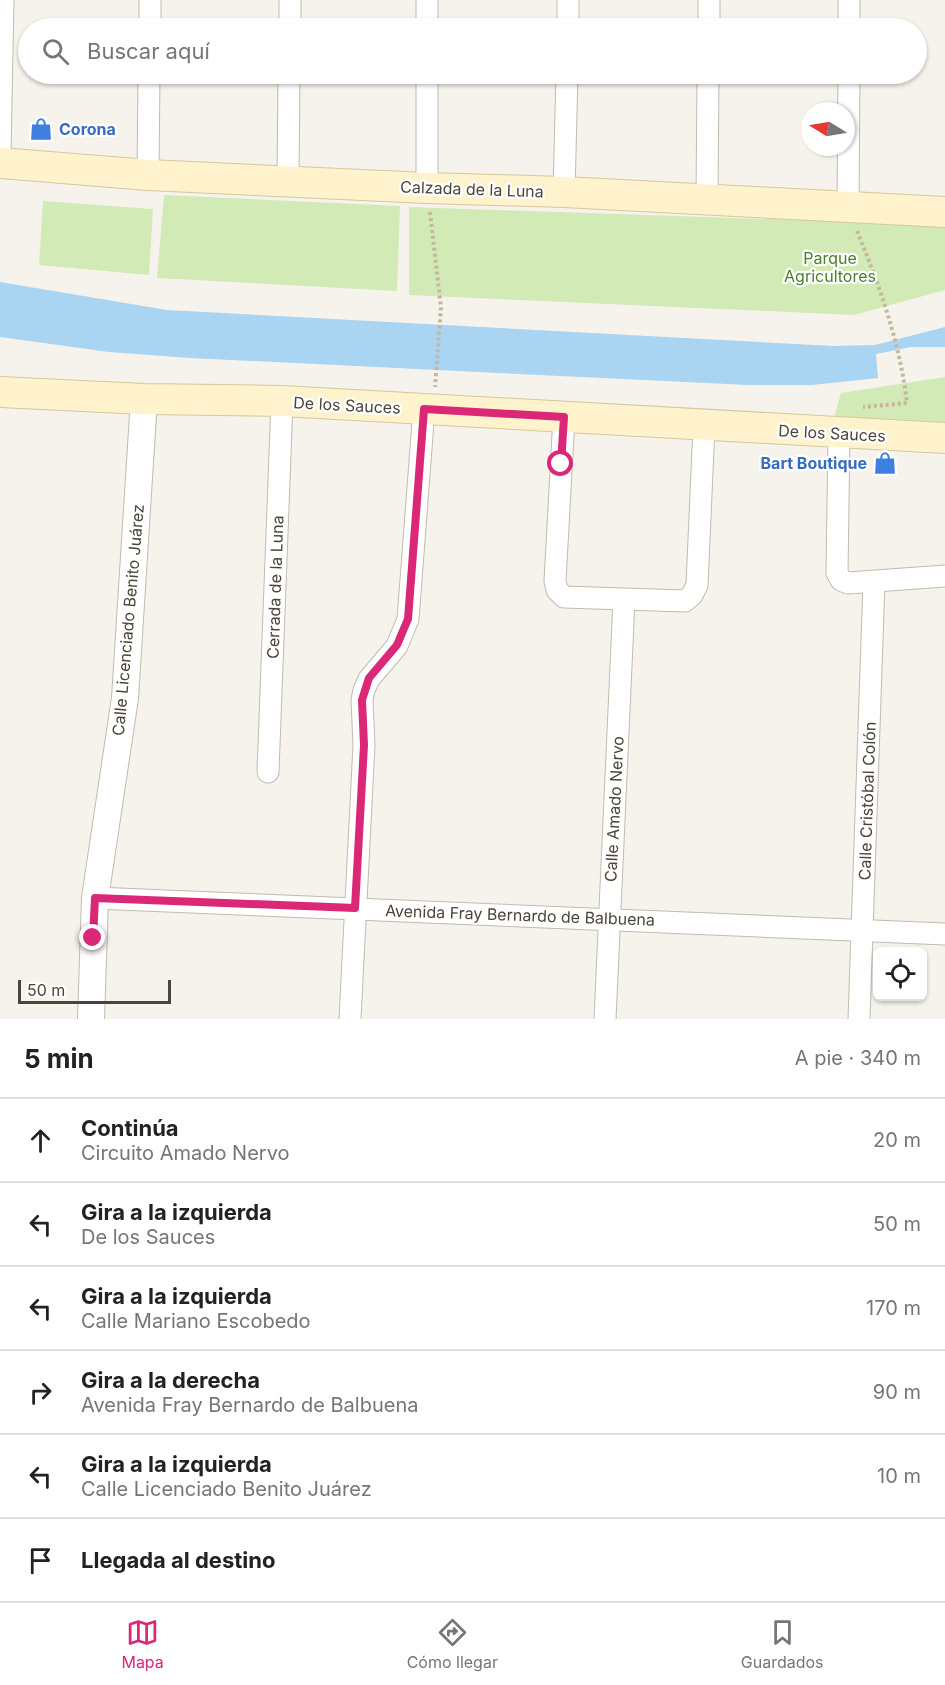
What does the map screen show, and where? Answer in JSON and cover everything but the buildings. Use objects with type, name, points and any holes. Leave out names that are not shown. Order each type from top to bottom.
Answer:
[{"type":"main road","name":"Calzada de la Luna","points":[[0,163],[148,174],[427,188],[564,192],[945,212]]},
{"type":"main road","name":"De los Sauces","points":[[0,392],[144,399],[282,401],[945,438]]},
{"type":"street","points":[[0,154],[3,0]]},
{"type":"street","points":[[150,0],[150,18]]},
{"type":"street","points":[[290,0],[290,18]]},
{"type":"street","points":[[427,0],[427,18]]},
{"type":"street","points":[[568,0],[568,18]]},
{"type":"street","points":[[709,0],[709,18]]},
{"type":"street","points":[[849,0],[849,18]]},
{"type":"street","points":[[148,174],[149,84]]},
{"type":"street","points":[[288,181],[289,84]]},
{"type":"street","points":[[427,84],[427,188]]},
{"type":"street","points":[[564,192],[567,84]]},
{"type":"street","points":[[707,200],[708,84]]},
{"type":"street","points":[[848,207],[849,84]]},
{"type":"street","name":"Calle Licenciado Benito Juárez","points":[[90,1019],[95,898],[125,698],[144,399]]},
{"type":"street","name":"Cerrada de la Luna","points":[[268,772],[282,401]]},
{"type":"street","points":[[350,1019],[364,745],[362,700],[369,678],[397,645],[408,619],[424,409]]},
{"type":"street","points":[[564,417],[555,581],[557,590],[564,597],[685,601],[692,595],[697,585],[704,426]]},
{"type":"street","points":[[839,433],[837,573],[841,580],[848,583],[945,576]]},
{"type":"street","name":"Calle Cristóbal Colón","points":[[859,1019],[874,582]]},
{"type":"street","name":"Calle Amado Nervo","points":[[605,1019],[624,600]]},
{"type":"street","name":"Avenida Fray Bernardo de Balbuena","points":[[95,898],[945,934]]},
{"type":"path","points":[[427,188],[441,308],[435,375]]},
{"type":"path","points":[[848,207],[880,286],[905,380],[907,403]]},
{"type":"green space","points":[[164,195],[400,206],[397,291],[157,278]]},
{"type":"green space","points":[[43,201],[153,209],[149,275],[39,265]]},
{"type":"green space","name":"Parque Agricultores","points":[[409,207],[945,225],[945,290],[854,315],[409,295]]},
{"type":"green space","points":[[945,377],[945,429],[833,421],[841,393]]},
{"type":"water","points":[[0,282],[167,310],[833,346],[875,345],[945,327],[945,347],[911,347],[876,354],[878,378],[812,385],[748,385],[190,358],[109,352],[0,337]]},
{"type":"place","name":"Corona","points":[[41,129]]},
{"type":"place","name":"Bart Boutique","points":[[885,463]]},
{"type":"route","points":[[93,938],[95,898],[355,908],[364,745],[362,700],[369,678],[397,645],[408,619],[424,409],[564,417],[561,464]]}]
